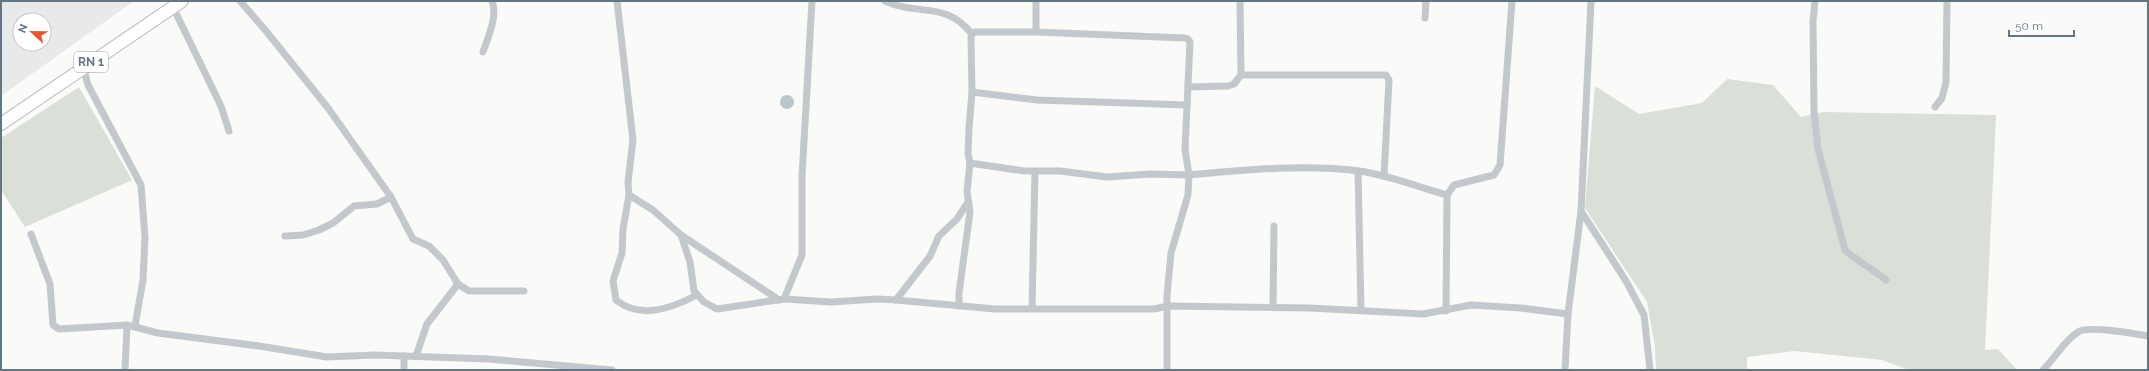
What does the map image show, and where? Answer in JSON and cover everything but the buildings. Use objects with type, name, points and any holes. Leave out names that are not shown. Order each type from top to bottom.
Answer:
[{"type":"main road","name":"RN 1","points":[[1,124],[178,4]]},
{"type":"street","points":[[240,1],[328,108],[391,197],[413,239],[429,246],[443,260],[458,284],[470,291],[524,291]]},
{"type":"street","points":[[483,52],[494,13],[492,1]]},
{"type":"street","points":[[617,1],[633,140],[628,182],[629,195],[623,229],[622,253],[613,281],[616,300],[623,305],[638,309],[662,310],[697,295]]},
{"type":"street","points":[[782,299],[802,256],[802,176],[812,1]]},
{"type":"street","points":[[886,1],[910,9],[927,8],[956,17],[972,34]]},
{"type":"street","points":[[1036,1],[1036,32]]},
{"type":"street","points":[[1188,87],[1228,86],[1234,84],[1241,75],[1240,1]]},
{"type":"street","points":[[1425,18],[1426,1]]},
{"type":"street","points":[[1446,311],[1447,195],[1454,185],[1494,175],[1500,165],[1512,1]]},
{"type":"street","points":[[1565,370],[1568,314],[1581,211],[1591,1]]},
{"type":"street","points":[[1815,1],[1813,21],[1814,112],[1818,148],[1846,250],[1857,261],[1874,270],[1886,280]]},
{"type":"street","points":[[1935,106],[1942,98],[1946,82],[1947,1]]},
{"type":"street","points":[[178,4],[221,106],[229,131]]},
{"type":"street","points":[[972,34],[976,32],[1036,32],[1188,39],[1188,87],[1185,149],[1189,175],[1188,195],[1171,253],[1167,295],[1167,370]]},
{"type":"street","points":[[959,306],[959,293],[970,212],[968,202],[970,163],[968,141],[972,92],[972,34]]},
{"type":"street","points":[[83,68],[88,85],[141,185],[145,238],[143,280],[135,326]]},
{"type":"street","points":[[1241,75],[1386,74],[1389,80],[1384,176]]},
{"type":"street","points":[[972,92],[1037,100],[1187,105]]},
{"type":"street","points":[[970,163],[1035,172],[1060,171],[1107,177],[1150,174],[1189,175],[1273,168],[1358,171],[1384,176],[1447,195]]},
{"type":"street","points":[[1358,171],[1361,310]]},
{"type":"street","points":[[1032,309],[1035,172]]},
{"type":"street","points":[[629,195],[653,210],[681,235],[782,299]]},
{"type":"street","points":[[285,236],[303,235],[319,230],[333,223],[354,206],[377,204],[391,197]]},
{"type":"street","points":[[896,300],[930,256],[939,236],[957,219],[968,202]]},
{"type":"street","points":[[1581,211],[1626,281],[1644,315],[1650,370]]},
{"type":"street","points":[[1273,307],[1274,226]]},
{"type":"street","points":[[31,234],[50,284],[53,325],[59,329],[127,325],[158,333],[259,346],[313,355],[416,356],[489,359],[612,370]]},
{"type":"street","points":[[681,235],[690,262],[694,291],[697,295],[717,309],[782,299],[831,302],[877,299],[959,306],[1032,309],[1154,309],[1168,306],[1273,307],[1423,314],[1446,311],[1471,305],[1522,308],[1568,314]]},
{"type":"street","points":[[416,356],[427,324],[458,284]]},
{"type":"street","points":[[760,286],[761,302]]},
{"type":"street","points":[[126,370],[127,325]]},
{"type":"street","points":[[2043,370],[2059,350],[2079,331],[2092,330],[2148,336]]},
{"type":"street","points":[[404,356],[404,370]]},
{"type":"shaded area","points":[[1,1],[134,1],[1,96]]},
{"type":"shaded area","points":[[1727,79],[1773,85],[1801,117],[1823,112],[1996,115],[1985,350],[1998,349],[2017,370],[1909,370],[1882,360],[1794,351],[1747,357],[1747,370],[1656,370],[1655,346],[1647,302],[1585,208],[1595,86],[1639,114],[1702,103]]},
{"type":"shaded area","points":[[79,87],[132,180],[25,227],[1,190],[1,138]]},
{"type":"shaded area","points":[[784,95],[790,95],[794,99],[794,105],[790,109],[784,109],[780,105],[780,99]]}]
